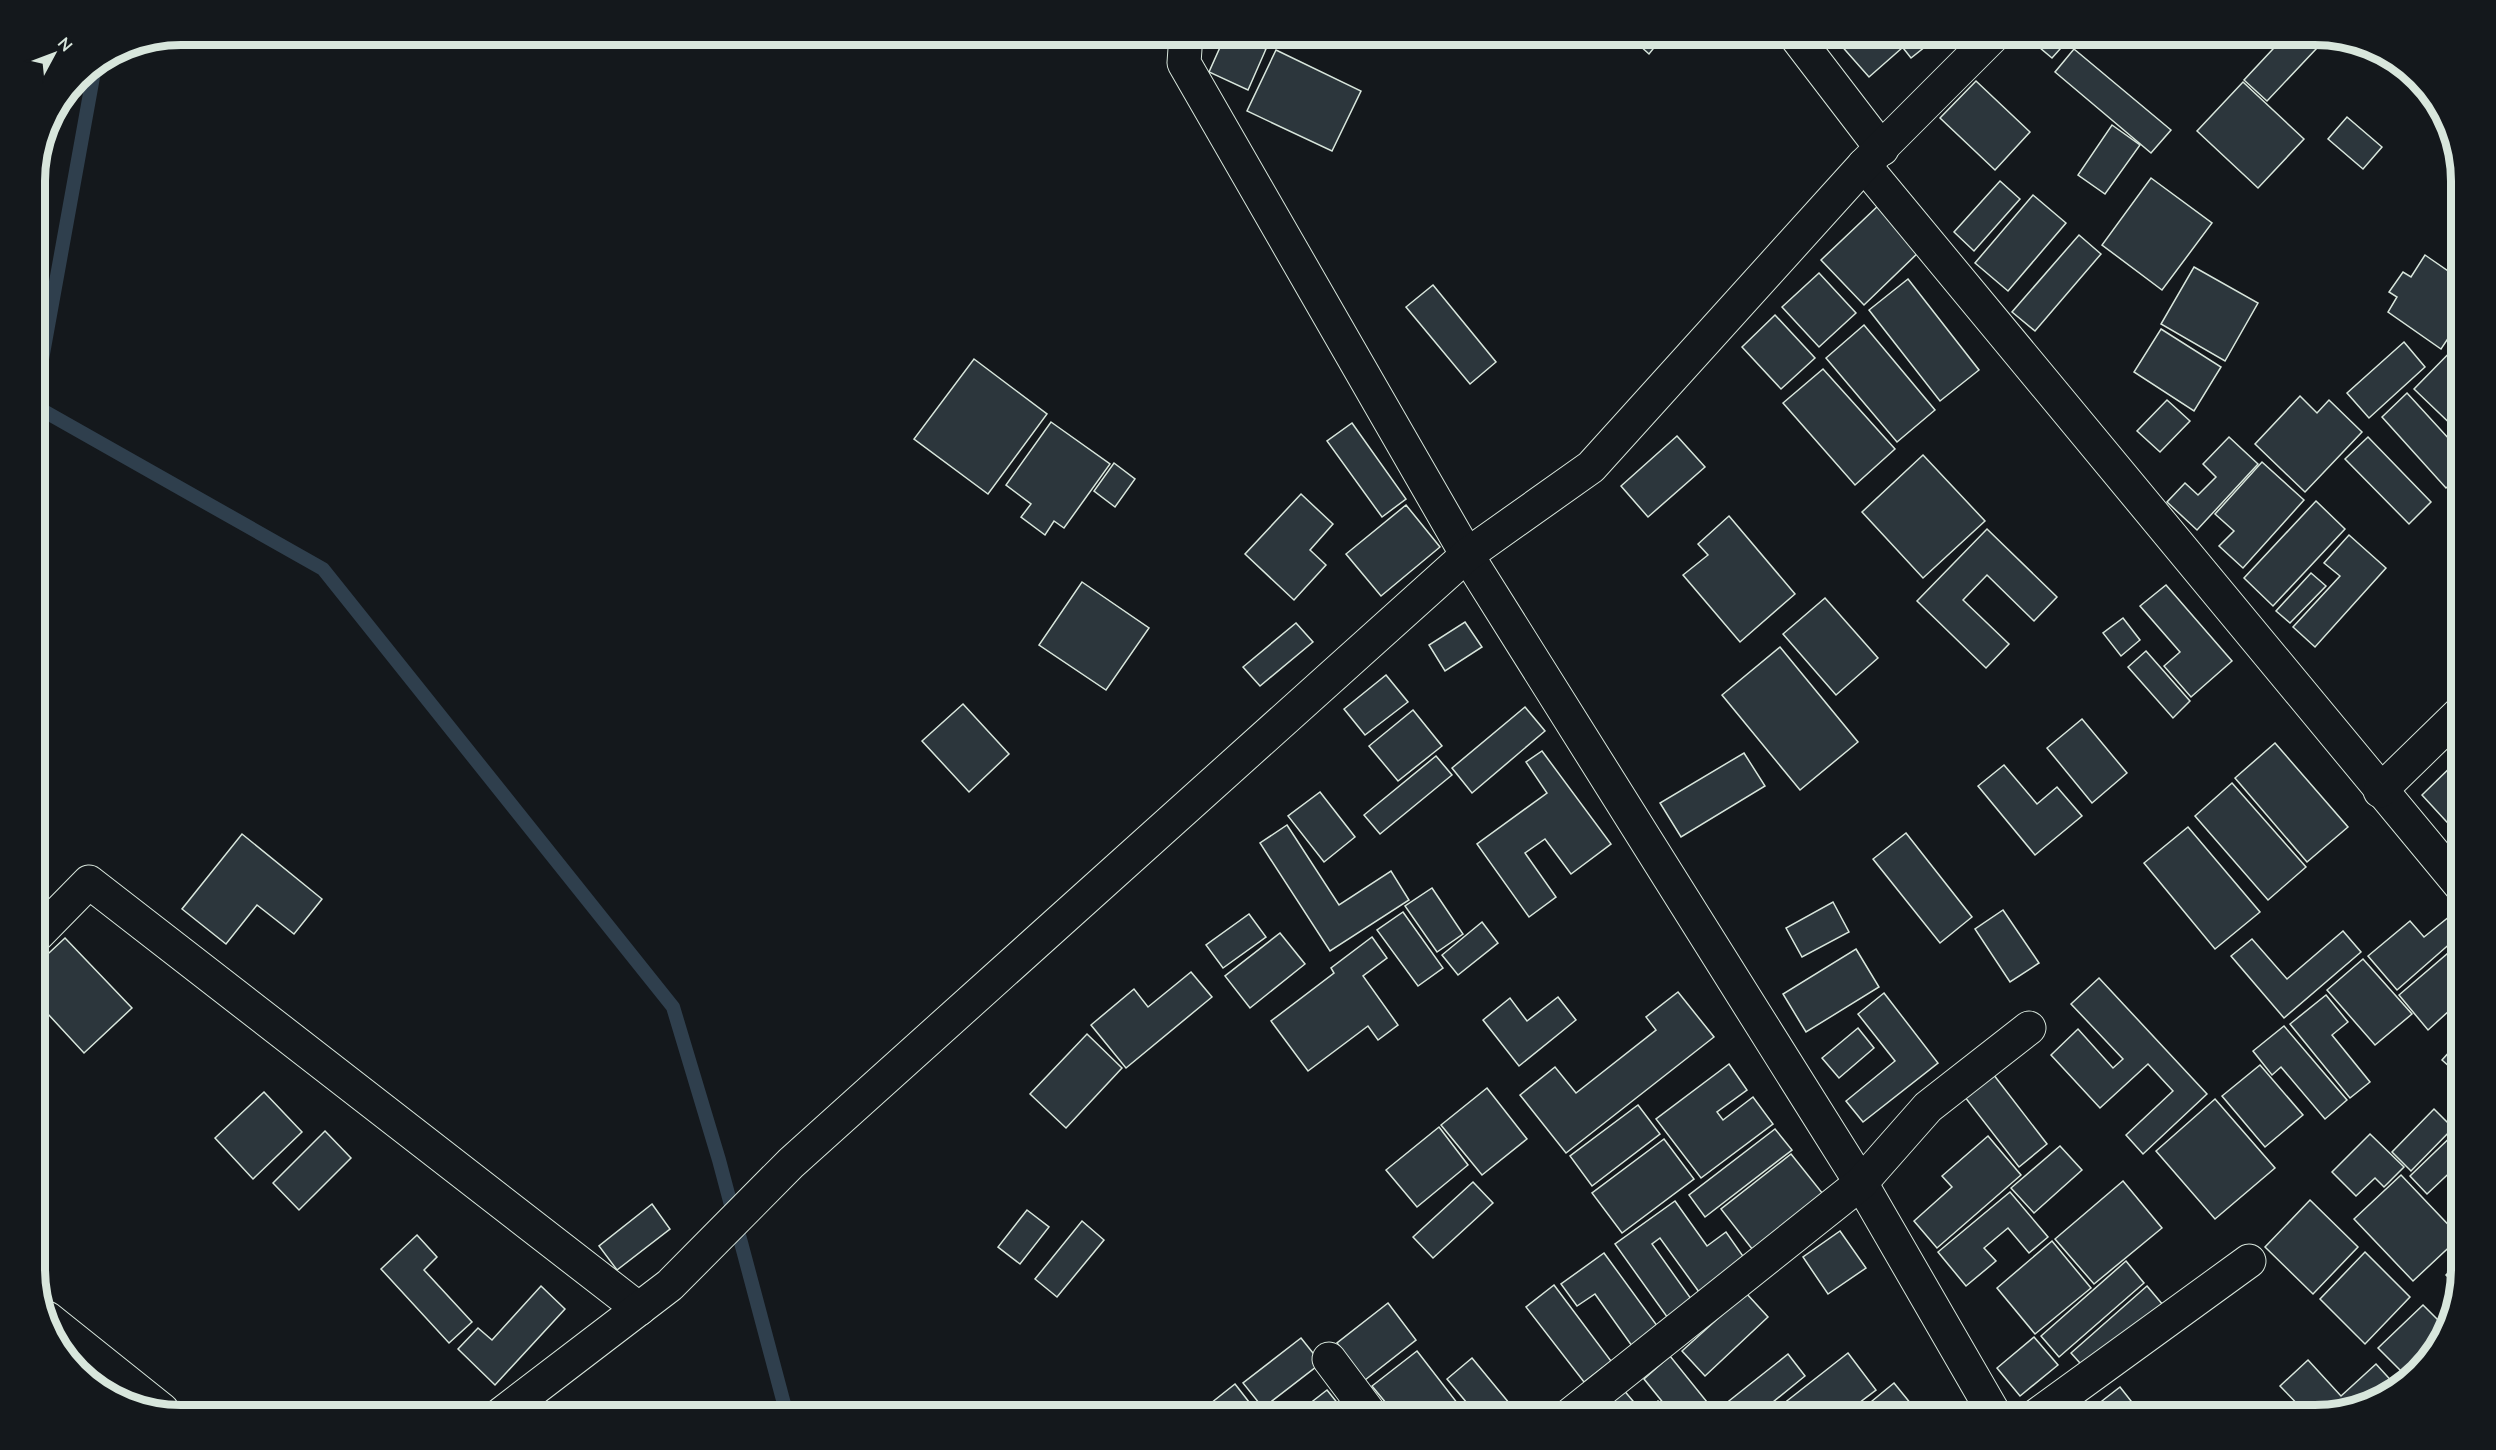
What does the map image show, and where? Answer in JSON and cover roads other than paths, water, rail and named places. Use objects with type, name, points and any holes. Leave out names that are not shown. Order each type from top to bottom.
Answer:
[{"type":"street","points":[[1185,45],[1184,63],[1467,555],[1861,1183],[1989,1405]]},
{"type":"street","points":[[1801,45],[1873,157],[2380,790],[2451,874]]},
{"type":"street","points":[[514,1405],[670,1285],[791,1163],[1467,555],[1591,467],[1873,157],[1984,45]]},
{"type":"street","points":[[2380,790],[2451,722]]},
{"type":"street","points":[[45,927],[88,882],[639,1309]]},
{"type":"street","points":[[1584,1405],[1861,1183],[1928,1107],[2029,1028]]},
{"type":"street","points":[[2052,1405],[2249,1261]]},
{"type":"street","points":[[58,1327],[151,1401]]},
{"type":"street","points":[[1329,1359],[1363,1405]]},
{"type":"waterway","points":[[45,343],[93,77]]},
{"type":"waterway","points":[[45,412],[323,569],[673,1007],[719,1160],[784,1405]]}]
